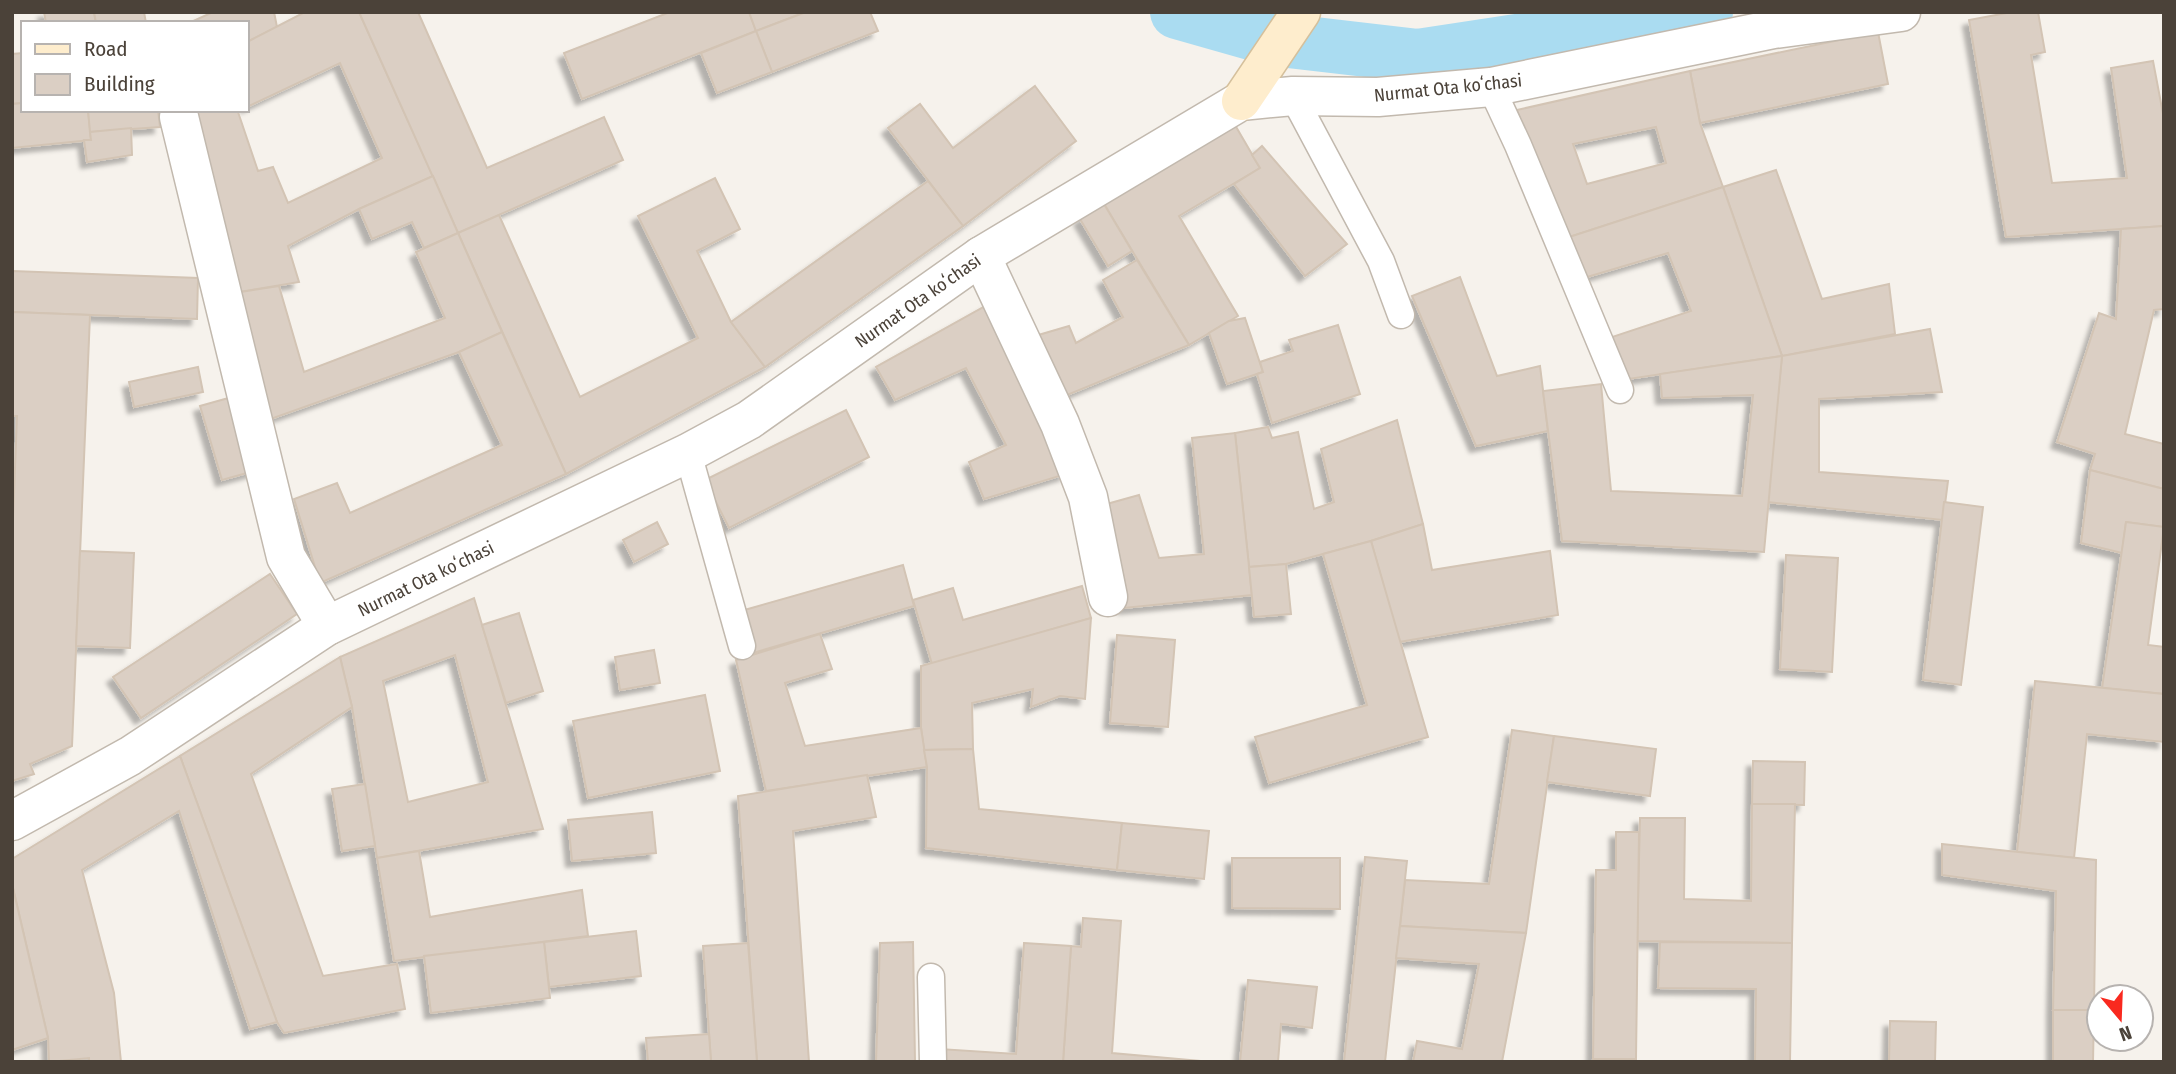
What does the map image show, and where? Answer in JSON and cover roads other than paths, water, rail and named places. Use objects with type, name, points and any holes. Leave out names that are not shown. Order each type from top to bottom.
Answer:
[{"type":"street","points":[[1241,101],[1301,12]]},
{"type":"street","name":"Nurmat Ota koʻchasi","points":[[12,821],[130,757],[327,626],[688,453],[749,420],[981,256],[1241,101],[1293,96],[1378,97],[1491,87],[1774,29],[1901,12]]},
{"type":"street","points":[[179,117],[286,557],[327,626]]},
{"type":"street","points":[[981,256],[1060,424],[1088,497],[1108,597]]},
{"type":"lane","points":[[1491,87],[1518,145],[1619,390]]},
{"type":"lane","points":[[1293,96],[1381,261],[1401,315]]},
{"type":"lane","points":[[688,453],[742,646]]},
{"type":"lane","points":[[931,977],[933,1062]]},
{"type":"waterway","points":[[1177,12],[1272,39],[1418,56],[1706,12]]}]
